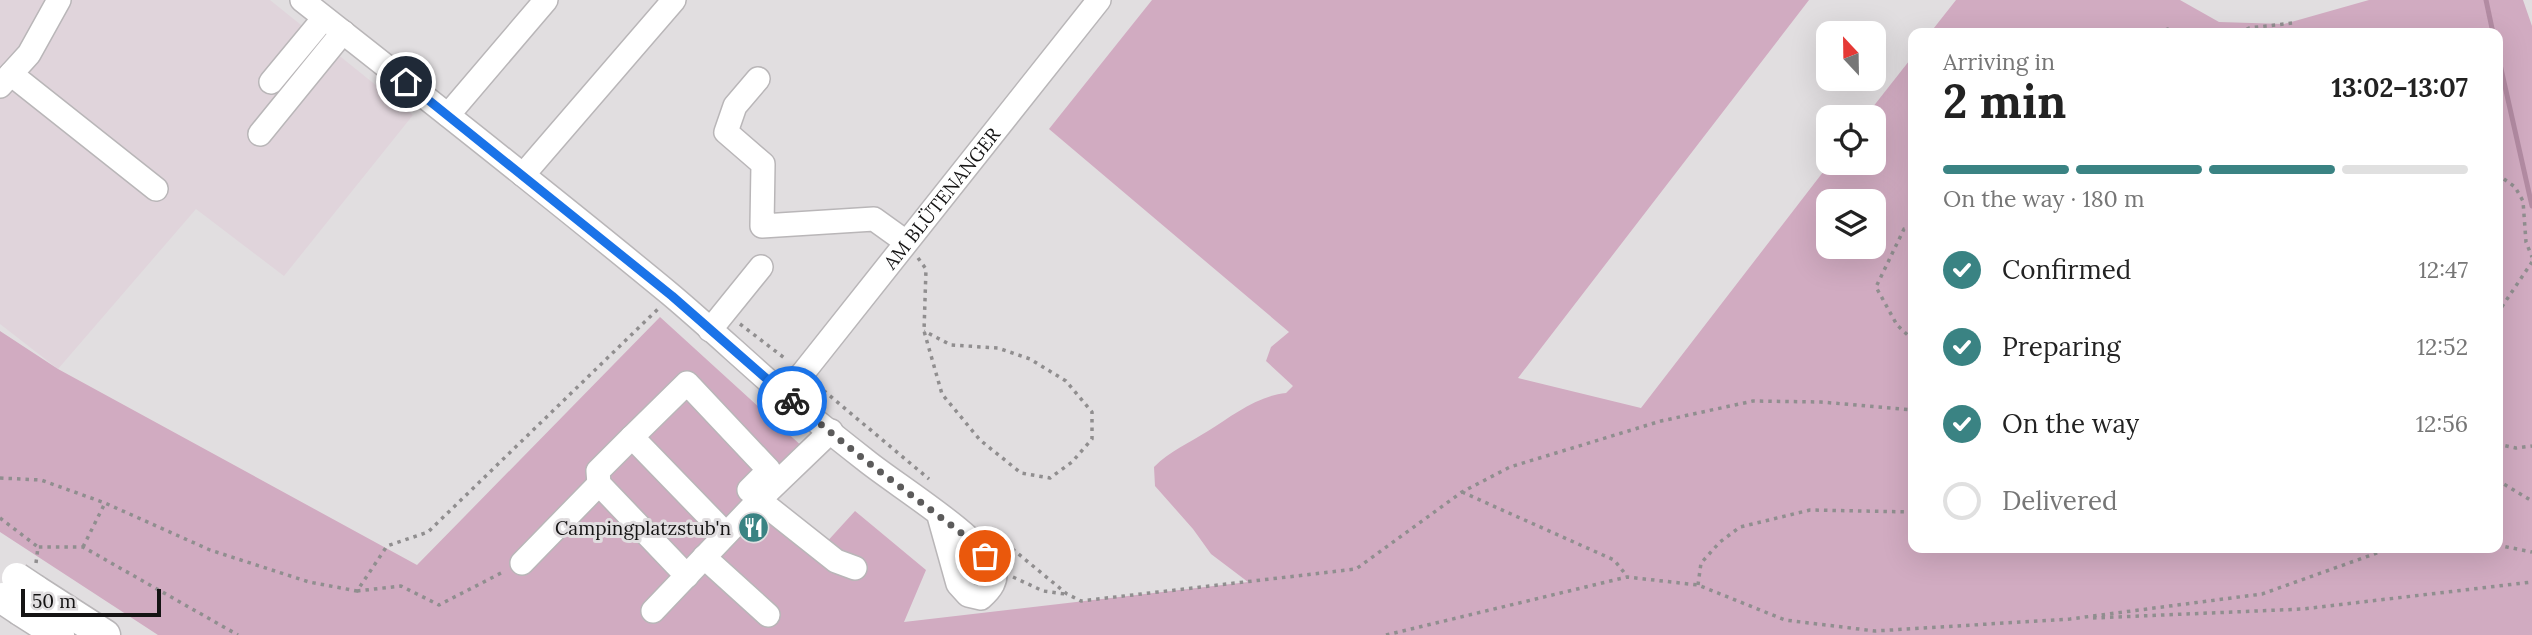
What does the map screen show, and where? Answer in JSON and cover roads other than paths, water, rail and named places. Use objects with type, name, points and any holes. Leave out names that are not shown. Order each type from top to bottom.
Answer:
[{"type":"main road","points":[[16,586],[60,635]]},
{"type":"main road","points":[[16,586],[104,635]]},
{"type":"street","points":[[59,0],[29,54],[5,80],[156,189]]},
{"type":"street","points":[[448,115],[546,0]]},
{"type":"street","points":[[523,175],[674,0]]},
{"type":"street","name":"AM BLÜTENANGER","points":[[783,394],[803,373],[1099,0]]},
{"type":"street","points":[[271,82],[318,7],[343,32],[672,296],[783,394],[976,544],[993,567],[995,579],[990,590],[981,598],[968,594],[958,584],[939,516]]},
{"type":"street","points":[[260,134],[343,32]]},
{"type":"street","points":[[758,79],[735,106],[726,132],[763,164],[762,226],[874,219],[906,242]]},
{"type":"street","points":[[710,330],[761,267]]},
{"type":"street","points":[[687,576],[600,485],[598,471],[687,383],[769,470],[747,493],[836,561],[855,568]]},
{"type":"street","points":[[653,611],[758,501],[831,431]]},
{"type":"street","points":[[632,437],[726,534]]},
{"type":"street","points":[[522,563],[600,485]]},
{"type":"street","points":[[704,557],[768,615]]},
{"type":"waterway","points":[[2486,0],[2492,28]]},
{"type":"waterway","points":[[2503,78],[2532,206]]},
{"type":"place","name":"Campingplatzstub'n","points":[[754,528]]}]
